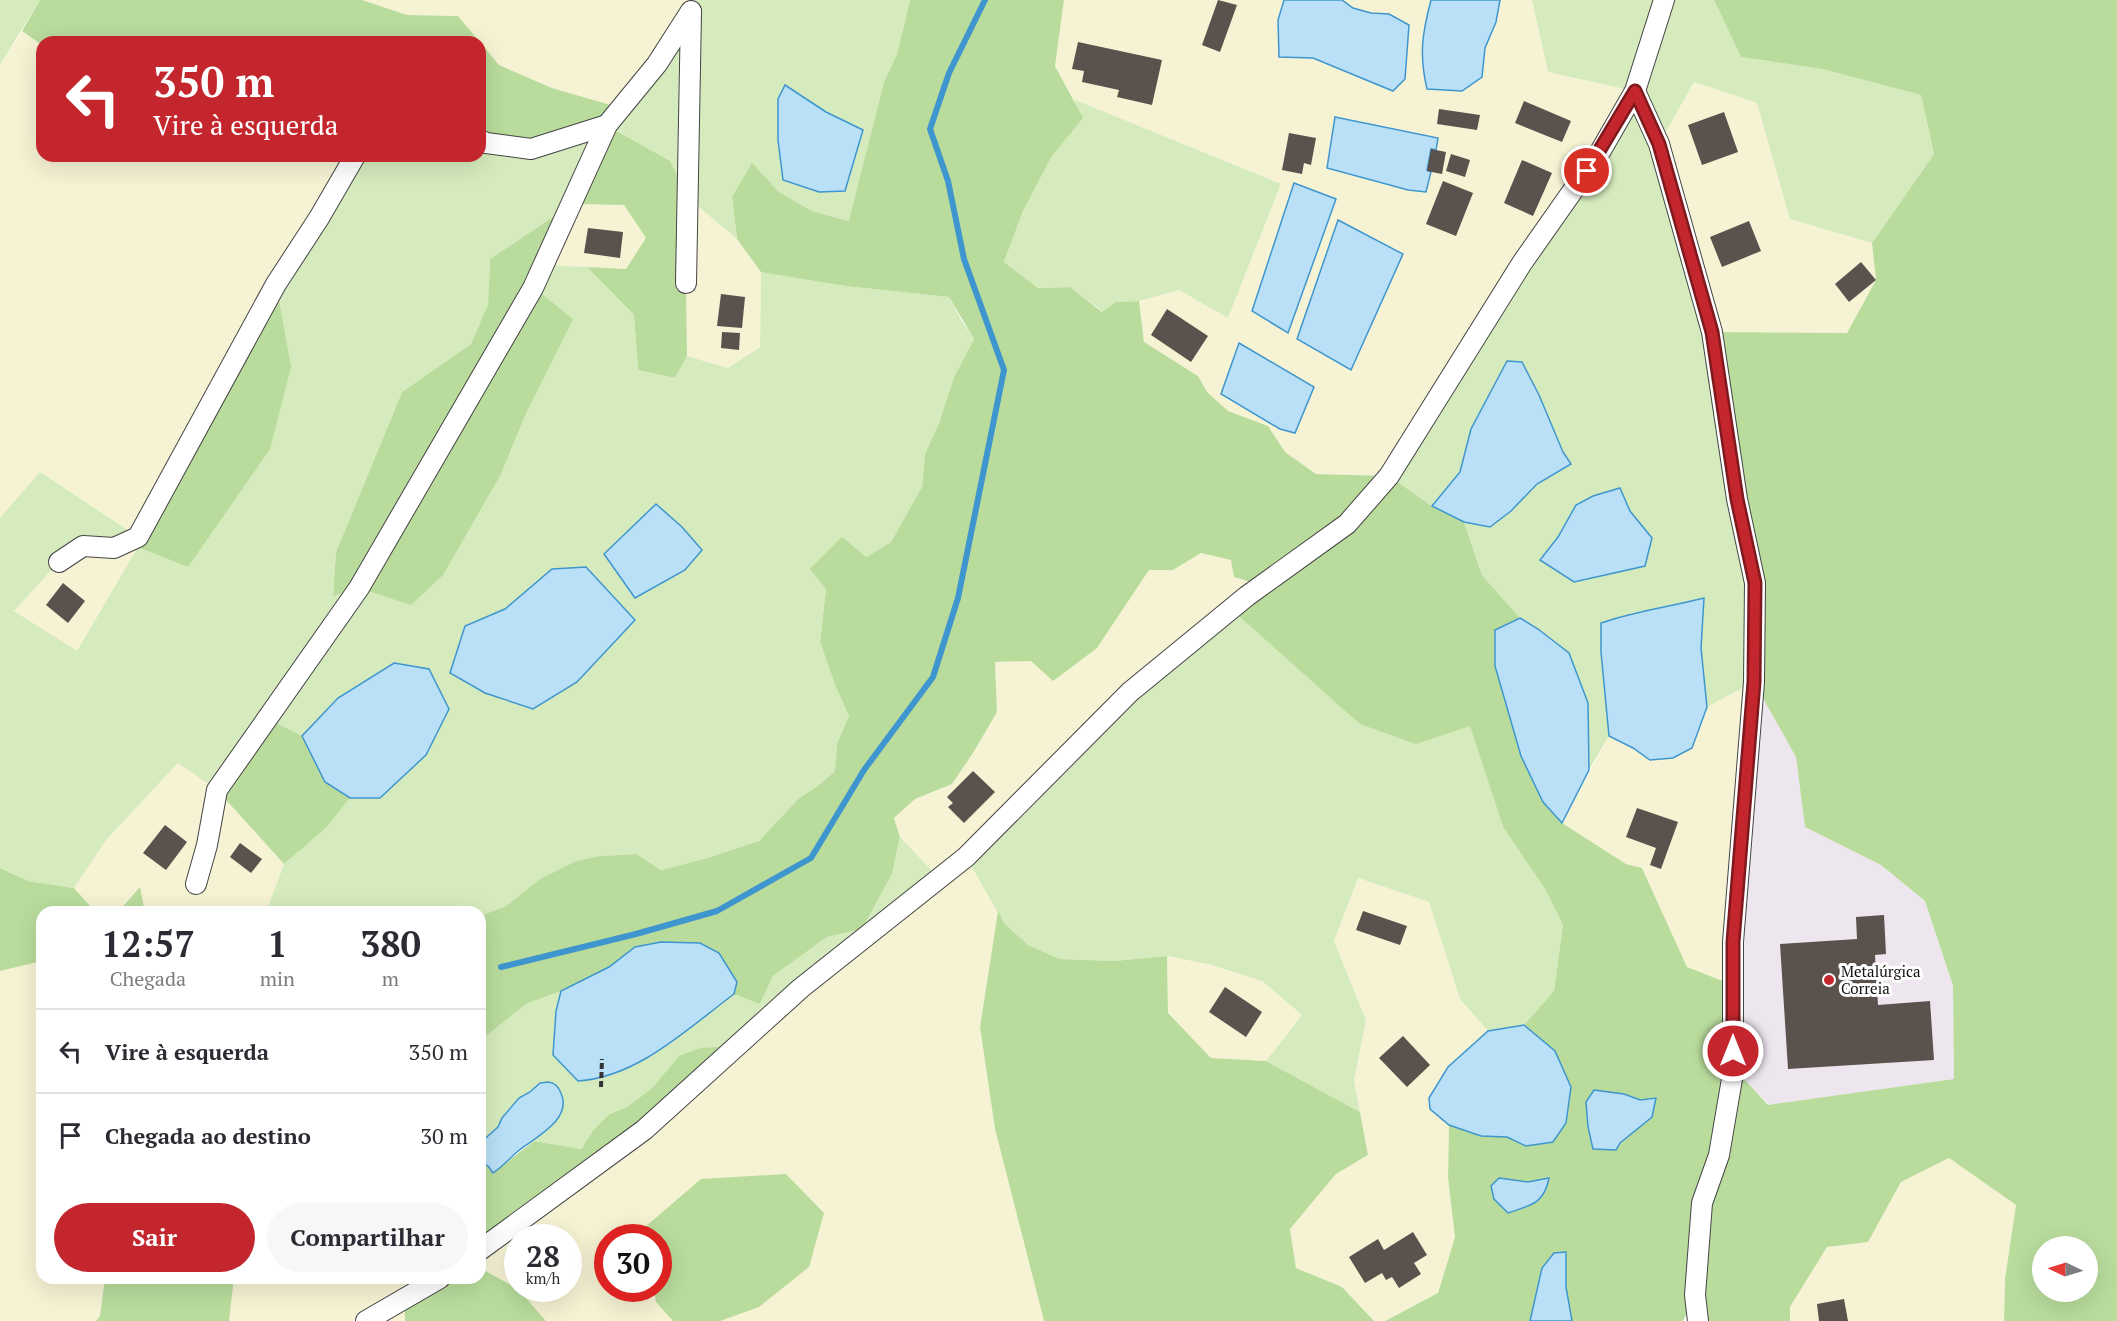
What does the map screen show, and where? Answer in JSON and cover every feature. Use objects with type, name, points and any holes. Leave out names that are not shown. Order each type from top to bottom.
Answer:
[{"type":"street","points":[[486,1246],[644,1130],[801,988],[966,857],[1130,692],[1247,596],[1347,524],[1389,476],[1522,264],[1600,152],[1635,91],[1664,0]]},
{"type":"street","points":[[196,884],[207,845],[217,790],[359,588],[533,288],[607,125],[657,64],[691,6]]},
{"type":"street","points":[[686,283],[691,6]]},
{"type":"street","points":[[1635,91],[1659,144],[1712,332],[1737,499],[1755,583],[1754,682],[1733,942],[1733,1073],[1719,1155],[1702,1203],[1695,1295],[1698,1321]]},
{"type":"street","points":[[486,143],[531,149],[607,125]]},
{"type":"street","points":[[59,562],[83,546],[114,548],[138,537],[276,284],[320,218],[352,162]]},
{"type":"street","points":[[366,1321],[430,1284]]},
{"type":"path","points":[[602,1059],[602,1087]]},
{"type":"shaded area","points":[[362,0],[691,0],[691,11],[621,108],[552,88],[499,65],[486,49],[486,36],[475,36],[458,16],[407,15]]},
{"type":"shaded area","points":[[1064,0],[1532,0],[1548,72],[1635,91],[1389,476],[1316,474],[1285,452],[1268,426],[1228,411],[1207,393],[1198,376],[1144,342],[1139,301],[1179,290],[1228,318],[1281,184],[1073,99],[1055,66]]},
{"type":"shaded area","points":[[22,31],[36,41],[36,162],[352,162],[138,547],[77,652],[14,611],[59,562],[41,472],[0,518],[0,65]]},
{"type":"shaded area","points":[[1694,82],[1757,103],[1791,219],[1872,243],[1876,280],[1847,333],[1712,332],[1659,144]]},
{"type":"shaded area","points":[[688,198],[737,239],[761,272],[760,347],[728,368],[687,356]]},
{"type":"shaded area","points":[[572,204],[624,205],[646,238],[626,269],[544,265]]},
{"type":"shaded area","points":[[1201,553],[1231,560],[1251,582],[966,857],[998,911],[980,1027],[995,1129],[1044,1321],[546,1321],[529,1302],[582,1302],[582,1224],[512,1224],[939,878],[900,837],[894,818],[915,799],[952,784],[973,753],[997,712],[995,662],[1031,661],[1097,648],[1149,570],[1173,570]]},
{"type":"shaded area","points":[[1754,682],[1796,757],[1805,827],[1881,865],[1925,901],[1953,986],[1954,1079],[1769,1105],[1747,1082],[1733,1073]]},
{"type":"shaded area","points":[[1754,682],[1733,985],[1687,967],[1642,868],[1626,864],[1562,823],[1609,736],[1650,760],[1692,748],[1707,707]]},
{"type":"shaded area","points":[[178,763],[217,790],[284,864],[268,906],[144,906],[140,888],[124,906],[90,906],[74,888],[107,839]]},
{"type":"shaded area","points":[[1358,878],[1429,902],[1460,999],[1488,1031],[1448,1067],[1430,1109],[1449,1125],[1448,1178],[1455,1237],[1438,1293],[1385,1321],[1374,1321],[1342,1287],[1296,1268],[1290,1229],[1336,1174],[1368,1155],[1354,1080],[1366,1020],[1334,941]]},
{"type":"shaded area","points":[[1167,956],[1212,965],[1262,980],[1302,1015],[1266,1061],[1211,1058],[1168,1013]]},
{"type":"shaded area","points":[[36,962],[36,1284],[104,1284],[100,1316],[96,1321],[0,1321],[0,971]]},
{"type":"shaded area","points":[[1949,1158],[2016,1205],[2005,1279],[2004,1321],[1790,1321],[1790,1307],[1827,1247],[1868,1242],[1901,1182]]},
{"type":"shaded area","points":[[504,1231],[504,1281],[486,1271],[486,1245]]},
{"type":"shaded area","points":[[233,1284],[419,1284],[404,1299],[405,1321],[229,1321]]},
{"type":"green space","points":[[0,0],[40,0],[0,65]]},
{"type":"green space","points":[[40,0],[362,0],[407,15],[458,16],[475,36],[36,36],[36,41],[22,31]]},
{"type":"green space","points":[[691,0],[910,0],[897,54],[884,82],[850,221],[812,211],[779,192],[752,164],[732,197],[737,239],[688,198],[572,204],[490,259],[488,304],[471,344],[402,392],[336,552],[333,595],[501,474],[528,409],[533,288],[544,265],[587,267],[634,315],[638,370],[675,378],[687,356],[728,368],[760,347],[761,272],[845,286],[949,297],[974,339],[954,377],[939,423],[925,454],[922,487],[891,542],[866,557],[826,589],[820,642],[849,716],[837,743],[835,771],[798,799],[759,841],[661,870],[637,854],[599,856],[576,861],[540,879],[506,906],[486,914],[486,906],[268,906],[284,864],[326,828],[350,798],[381,798],[426,755],[449,708],[338,698],[302,736],[267,718],[217,790],[178,763],[107,839],[74,888],[28,881],[0,868],[0,518],[40,472],[138,537],[59,562],[14,611],[77,651],[138,547],[276,284],[351,162],[486,162],[486,139],[607,125],[691,11]]},
{"type":"green space","points":[[910,0],[1064,0],[1055,66],[1083,118],[1052,156],[1023,211],[1004,262],[1038,288],[1070,287],[1102,312],[1116,302],[1139,301],[1144,342],[1198,376],[1207,392],[1228,411],[1268,426],[1285,452],[1316,474],[1389,476],[1432,506],[1464,522],[1482,575],[1520,618],[1495,630],[1543,802],[1562,823],[1626,864],[1642,868],[1687,967],[1733,985],[1733,1073],[1747,1082],[1768,1105],[1954,1079],[1953,986],[1925,901],[1881,865],[1805,827],[1796,757],[1754,682],[1755,583],[1712,332],[1847,333],[1876,280],[1872,243],[1934,154],[1921,95],[1822,69],[1741,57],[1714,0],[2117,0],[2117,1321],[2004,1321],[2005,1279],[2016,1205],[1949,1158],[1901,1182],[1868,1242],[1827,1247],[1790,1307],[1790,1321],[1698,1321],[1695,1296],[1683,1321],[1385,1321],[1438,1293],[1455,1237],[1448,1178],[1449,1125],[1481,1136],[1507,1137],[1526,1146],[1566,1123],[1571,1087],[1555,1051],[1524,1025],[1554,991],[1563,925],[1545,889],[1503,827],[1470,726],[1416,744],[1360,724],[1231,609],[1251,582],[1234,577],[1231,560],[1201,553],[1173,570],[1149,570],[1097,648],[1053,681],[1031,661],[995,662],[997,712],[952,784],[915,799],[894,818],[900,837],[892,874],[862,929],[827,937],[773,976],[760,1004],[734,994],[737,981],[635,947],[609,967],[561,991],[526,1004],[486,1036],[486,914],[506,906],[540,879],[576,861],[599,856],[637,854],[661,870],[759,841],[798,799],[835,771],[837,743],[849,716],[820,642],[826,589],[810,569],[842,537],[866,557],[891,542],[922,487],[925,454],[939,423],[954,377],[974,339],[949,297],[845,286],[761,272],[737,239],[732,197],[752,163],[779,192],[812,211],[849,221],[884,82],[897,54]]},
{"type":"green space","points":[[1532,0],[1714,0],[1741,57],[1822,69],[1921,95],[1934,154],[1872,243],[1790,219],[1757,103],[1694,82],[1659,144],[1712,332],[1755,583],[1754,682],[1707,707],[1701,648],[1704,598],[1665,608],[1631,613],[1601,652],[1609,736],[1589,770],[1588,703],[1538,629],[1520,618],[1482,575],[1464,522],[1432,506],[1389,476],[1634,91],[1548,72]]},
{"type":"green space","points":[[486,49],[499,65],[552,88],[621,108],[607,126],[531,149],[486,141]]},
{"type":"green space","points":[[1073,99],[1281,184],[1228,318],[1179,290],[1139,301],[1116,302],[1103,312],[1070,287],[1038,288],[1004,262],[1023,211],[1052,156],[1082,118]]},
{"type":"green space","points":[[607,126],[670,161],[688,198],[687,356],[675,378],[638,370],[634,315],[587,267],[626,269],[646,238],[624,205],[572,204]]},
{"type":"green space","points":[[572,204],[533,287],[573,319],[528,409],[501,474],[443,575],[411,605],[359,588],[333,596],[336,552],[402,392],[471,344],[488,304],[490,259]]},
{"type":"green space","points":[[276,284],[291,367],[270,449],[188,567],[138,547]]},
{"type":"green space","points":[[1231,609],[1416,744],[1470,725],[1503,827],[1545,889],[1563,925],[1554,991],[1524,1025],[1488,1031],[1460,999],[1429,902],[1358,878],[1334,941],[1366,1020],[1354,1080],[1360,1112],[1266,1061],[1302,1015],[1262,981],[1212,965],[1167,956],[1114,961],[1060,959],[1028,945],[1004,923],[966,857]]},
{"type":"green space","points":[[267,718],[302,736],[325,782],[350,798],[326,828],[284,864],[217,790]]},
{"type":"green space","points":[[900,837],[940,879],[737,1046],[679,1056],[651,1089],[627,1107],[608,1115],[594,1129],[581,1149],[534,1141],[486,1160],[486,1036],[526,1004],[561,991],[635,947],[760,1004],[773,976],[827,937],[862,929],[892,874]]},
{"type":"green space","points":[[0,868],[28,881],[74,888],[90,906],[36,906],[36,962],[0,971]]},
{"type":"green space","points":[[140,887],[144,906],[123,906]]},
{"type":"green space","points":[[998,911],[1004,923],[1028,945],[1060,959],[1114,961],[1167,956],[1168,1013],[1211,1058],[1266,1061],[1360,1112],[1368,1155],[1336,1174],[1290,1229],[1296,1268],[1342,1287],[1374,1321],[1044,1321],[995,1129],[980,1027]]},
{"type":"green space","points":[[737,1046],[513,1224],[504,1224],[504,1231],[486,1245],[486,1165],[493,1173],[534,1141],[581,1149],[594,1129],[608,1115],[627,1107],[651,1089],[679,1056],[701,1048]]},
{"type":"green space","points":[[786,1174],[824,1213],[809,1267],[759,1307],[720,1321],[673,1321],[656,1302],[672,1302],[672,1224],[648,1224],[701,1179]]},
{"type":"green space","points":[[486,1271],[504,1281],[504,1302],[529,1302],[546,1321],[405,1321],[404,1299],[419,1284],[486,1284]]},
{"type":"green space","points":[[104,1284],[233,1284],[229,1321],[96,1321],[100,1316]]},
{"type":"water","points":[[1284,0],[1342,0],[1353,8],[1371,13],[1389,14],[1409,25],[1405,79],[1393,91],[1313,58],[1279,57],[1278,20]]},
{"type":"water","points":[[1431,0],[1500,0],[1496,22],[1485,48],[1482,77],[1462,91],[1427,89],[1423,66],[1423,44]]},
{"type":"water","points":[[785,85],[826,112],[863,130],[845,191],[819,192],[783,180],[778,140],[778,99]]},
{"type":"water","points":[[1335,117],[1438,138],[1436,150],[1431,149],[1427,170],[1431,172],[1426,192],[1408,190],[1327,168]]},
{"type":"water","points":[[1294,183],[1336,199],[1288,333],[1252,311]]},
{"type":"water","points":[[1338,220],[1403,254],[1351,370],[1297,339]]},
{"type":"water","points":[[1239,343],[1314,387],[1295,433],[1280,429],[1221,394]]},
{"type":"water","points":[[1507,361],[1522,362],[1563,452],[1571,464],[1537,484],[1511,511],[1490,527],[1464,522],[1432,506],[1460,472],[1471,429]]},
{"type":"water","points":[[1620,488],[1630,511],[1652,538],[1645,566],[1574,582],[1540,560],[1558,537],[1576,505],[1593,496]]},
{"type":"water","points":[[656,504],[682,527],[702,550],[685,570],[635,598],[604,554]]},
{"type":"water","points":[[586,567],[635,620],[577,682],[533,709],[485,693],[450,673],[465,626],[505,609],[552,569]]},
{"type":"water","points":[[1704,598],[1701,648],[1707,707],[1692,748],[1673,758],[1650,760],[1609,736],[1601,652],[1601,623]]},
{"type":"water","points":[[1520,618],[1569,653],[1588,703],[1589,770],[1562,823],[1543,802],[1521,756],[1495,666],[1495,630]]},
{"type":"water","points":[[394,663],[429,669],[449,709],[426,755],[380,798],[350,798],[325,782],[302,736],[338,698]]},
{"type":"water","points":[[661,942],[700,943],[719,953],[737,982],[734,994],[680,1036],[641,1061],[600,1078],[578,1081],[553,1055],[556,1011],[561,991],[609,967],[635,947]]},
{"type":"water","points":[[1524,1025],[1555,1051],[1571,1087],[1566,1123],[1553,1142],[1526,1146],[1507,1137],[1481,1136],[1449,1125],[1430,1109],[1429,1098],[1448,1067],[1488,1031]]},
{"type":"water","points":[[540,1083],[553,1083],[559,1088],[563,1103],[562,1112],[550,1127],[493,1173],[486,1165],[486,1138],[498,1127],[502,1118],[519,1098]]},
{"type":"water","points":[[1594,1090],[1624,1094],[1640,1100],[1656,1098],[1652,1117],[1620,1143],[1616,1150],[1593,1149],[1586,1102]]},
{"type":"water","points":[[1499,1178],[1528,1182],[1549,1178],[1547,1187],[1540,1198],[1530,1205],[1508,1213],[1494,1199],[1491,1186]]},
{"type":"water","points":[[1566,1252],[1566,1287],[1572,1321],[1530,1321],[1542,1268],[1554,1253]]},
{"type":"building","points":[[1218,0],[1237,5],[1220,52],[1202,45]]},
{"type":"building","points":[[1078,42],[1162,60],[1152,105],[1117,97],[1119,90],[1082,82],[1084,71],[1072,69]]},
{"type":"building","points":[[1524,101],[1571,121],[1562,142],[1515,123]]},
{"type":"building","points":[[1439,109],[1480,115],[1477,130],[1437,124]]},
{"type":"building","points":[[1724,112],[1738,152],[1702,165],[1688,125]]},
{"type":"building","points":[[1289,133],[1316,138],[1311,165],[1304,163],[1302,174],[1282,170]]},
{"type":"building","points":[[1431,149],[1446,152],[1442,174],[1427,171]]},
{"type":"building","points":[[1451,154],[1470,160],[1465,177],[1446,171]]},
{"type":"building","points":[[1522,160],[1552,173],[1533,216],[1504,203]]},
{"type":"building","points":[[1443,181],[1473,193],[1456,236],[1426,224]]},
{"type":"building","points":[[1749,221],[1761,251],[1722,267],[1710,237]]},
{"type":"building","points":[[588,228],[623,232],[620,258],[584,253]]},
{"type":"building","points":[[1861,262],[1876,280],[1849,302],[1835,284]]},
{"type":"building","points":[[721,294],[745,297],[742,328],[717,326]]},
{"type":"building","points":[[1167,309],[1208,336],[1191,362],[1151,335]]},
{"type":"building","points":[[722,332],[740,333],[739,350],[721,348]]},
{"type":"building","points":[[63,583],[85,601],[68,623],[46,605]]},
{"type":"building","points":[[973,771],[995,792],[964,823],[948,807],[953,803],[947,797]]},
{"type":"building","points":[[1637,808],[1678,822],[1661,869],[1650,865],[1656,848],[1626,837]]},
{"type":"building","points":[[165,825],[187,842],[166,870],[143,853]]},
{"type":"building","points":[[240,843],[262,859],[251,873],[230,857]]},
{"type":"building","points":[[1363,911],[1407,926],[1400,945],[1356,930]]},
{"type":"building","points":[[1884,915],[1886,954],[1875,955],[1878,1005],[1930,1001],[1934,1060],[1788,1069],[1780,944],[1857,939],[1856,917]]},
{"type":"building","points":[[1225,987],[1262,1012],[1246,1037],[1209,1012]]},
{"type":"building","points":[[1403,1036],[1430,1065],[1407,1087],[1379,1058]]},
{"type":"building","points":[[1413,1232],[1427,1255],[1414,1263],[1421,1274],[1399,1288],[1392,1277],[1386,1280],[1382,1273],[1365,1283],[1349,1257],[1378,1239],[1384,1250]]},
{"type":"building","points":[[1844,1299],[1848,1321],[1819,1321],[1817,1304]]},
{"type":"waterway","points":[[501,967],[636,934],[717,911],[811,858],[864,770],[933,677],[958,598],[1004,370],[964,259],[948,181],[930,129],[949,73],[985,0]]},
{"type":"place","name":"Metalúrgica Correia","points":[[1829,980]]},
{"type":"route","points":[[1587,171],[1635,91],[1659,144],[1712,332],[1737,499],[1755,583],[1754,682],[1733,942],[1733,1051]]}]
